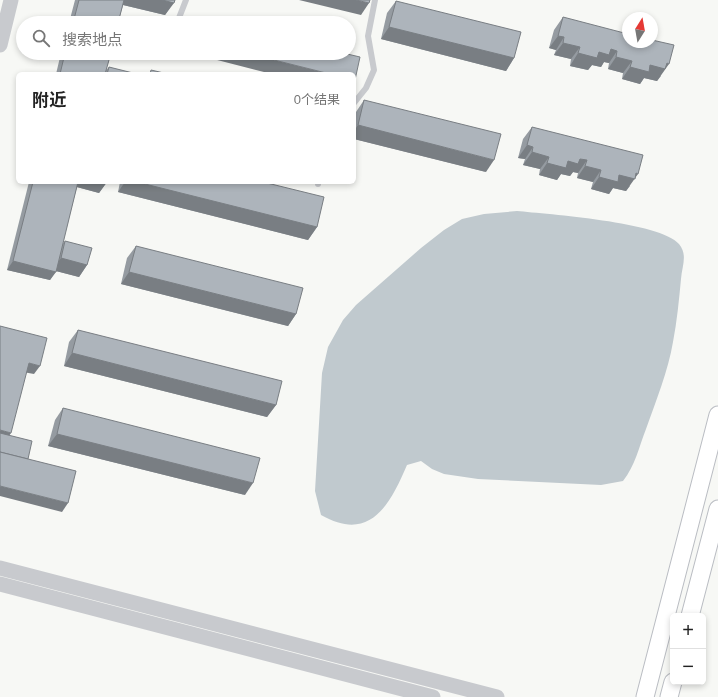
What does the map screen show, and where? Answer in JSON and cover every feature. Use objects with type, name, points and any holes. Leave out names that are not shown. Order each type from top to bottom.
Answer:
[{"type":"main road","points":[[645,697],[718,414]]},
{"type":"main road","points":[[691,613],[718,508]]},
{"type":"main road","points":[[669,697],[672,685]]},
{"type":"street","points":[[0,45],[11,0]]},
{"type":"street","points":[[0,568],[497,697]]},
{"type":"street","points":[[0,584],[433,697]]},
{"type":"lane","points":[[180,16],[186,0]]},
{"type":"lane","points":[[356,100],[366,88],[374,70],[368,36],[375,0]]},
{"type":"shaded area","points":[[517,211],[602,220],[628,225],[668,236],[682,248],[684,261],[671,353],[658,397],[631,469],[623,481],[601,485],[478,479],[444,474],[432,469],[421,461],[407,465],[393,494],[385,506],[376,516],[365,522],[353,525],[338,523],[321,515],[315,491],[322,373],[328,347],[343,320],[356,305],[421,248],[444,230],[462,219],[484,214]]},
{"type":"building","points":[[79,0],[124,0],[120,16],[75,16]]},
{"type":"building","points":[[162,0],[175,0],[174,3]]},
{"type":"building","points":[[356,0],[370,0],[369,3]]},
{"type":"building","points":[[396,1],[521,32],[514,58],[389,27]]},
{"type":"building","points":[[563,17],[622,32],[622,48],[658,48],[658,41],[674,45],[669,64],[667,63],[665,69],[650,65],[649,72],[630,67],[632,61],[616,57],[617,51],[611,49],[609,55],[599,52],[597,58],[578,53],[580,47],[563,43],[564,37],[558,36]]},
{"type":"building","points":[[356,56],[360,57],[356,75],[356,72],[322,72],[274,60],[356,60]]},
{"type":"building","points":[[63,60],[109,60],[106,72],[60,72]]},
{"type":"building","points":[[109,67],[129,72],[108,72]]},
{"type":"building","points":[[364,100],[501,134],[494,160],[358,125]]},
{"type":"building","points":[[532,127],[643,155],[638,174],[636,173],[635,179],[619,175],[618,182],[599,177],[601,170],[585,166],[587,160],[580,159],[578,164],[568,161],[566,168],[547,163],[549,157],[532,152],[533,147],[527,145]]},
{"type":"building","points":[[32,184],[78,184],[56,272],[13,261]]},
{"type":"building","points":[[145,184],[271,184],[324,197],[317,227]]},
{"type":"building","points":[[65,241],[92,248],[87,265],[61,258]]},
{"type":"building","points":[[136,246],[303,288],[296,314],[129,272]]},
{"type":"building","points":[[0,326],[47,338],[40,366],[29,363],[11,433],[0,430]]},
{"type":"building","points":[[78,330],[282,381],[276,405],[72,353]]},
{"type":"building","points":[[63,408],[260,458],[253,483],[57,434]]},
{"type":"building","points":[[0,433],[32,441],[28,459],[0,452]]},
{"type":"building","points":[[0,452],[76,471],[68,503],[0,486]]}]
